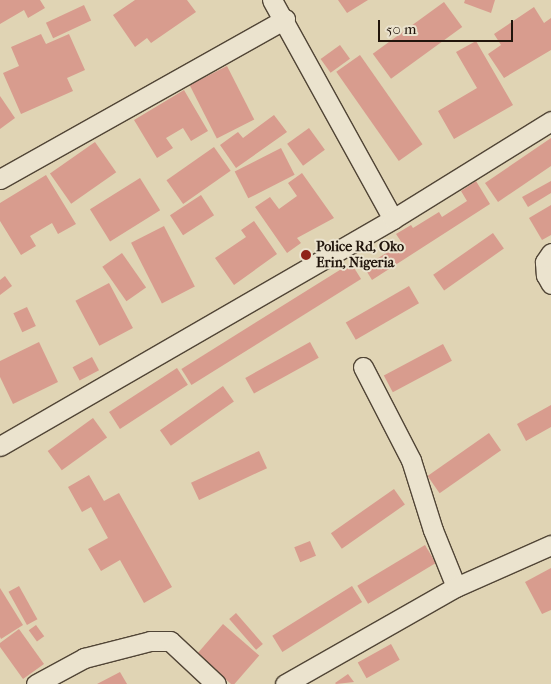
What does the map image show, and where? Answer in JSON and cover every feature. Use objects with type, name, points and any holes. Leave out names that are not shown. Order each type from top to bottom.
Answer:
[{"type":"street","points":[[272,0],[285,19],[393,219]]},
{"type":"street","points":[[0,179],[285,19]]},
{"type":"street","points":[[0,446],[393,219],[551,120]]},
{"type":"street","points":[[551,253],[545,262],[546,275],[551,284]]},
{"type":"street","points":[[363,367],[411,460],[433,530],[456,587]]},
{"type":"street","points":[[285,684],[456,587],[551,545]]},
{"type":"street","points":[[36,684],[84,658],[150,641],[170,641],[216,684]]},
{"type":"building","points":[[0,0],[40,0],[45,8],[28,18],[24,10],[0,24]]},
{"type":"building","points":[[135,0],[187,0],[196,12],[151,43],[147,38],[135,47],[113,15]]},
{"type":"building","points":[[338,0],[368,0],[347,13]]},
{"type":"building","points":[[465,0],[495,0],[491,13],[464,3]]},
{"type":"building","points":[[444,2],[462,27],[391,79],[373,54]]},
{"type":"building","points":[[84,5],[91,20],[53,38],[46,23]]},
{"type":"building","points":[[534,7],[544,23],[551,18],[551,50],[504,78],[488,54],[501,45],[494,34]]},
{"type":"building","points":[[41,34],[46,44],[69,34],[85,70],[67,78],[73,91],[21,114],[3,73],[19,66],[11,47]]},
{"type":"building","points":[[476,41],[513,105],[454,139],[438,111],[477,88],[456,52]]},
{"type":"building","points":[[340,45],[350,59],[331,73],[321,59]]},
{"type":"building","points":[[360,55],[423,144],[399,161],[336,72]]},
{"type":"building","points":[[227,66],[254,119],[217,139],[190,85]]},
{"type":"building","points":[[184,90],[208,131],[191,141],[183,128],[166,138],[173,148],[157,158],[134,120]]},
{"type":"building","points":[[0,96],[15,118],[0,129]]},
{"type":"building","points":[[274,115],[287,132],[236,168],[220,145],[238,132],[243,138]]},
{"type":"building","points":[[309,128],[325,150],[303,166],[287,144]]},
{"type":"building","points":[[551,138],[551,166],[498,202],[485,183]]},
{"type":"building","points":[[95,142],[116,172],[71,204],[50,174]]},
{"type":"building","points":[[214,147],[231,171],[183,204],[166,180]]},
{"type":"building","points":[[281,148],[295,175],[248,198],[235,172]]},
{"type":"building","points":[[302,173],[334,218],[297,238],[301,243],[287,253],[255,207],[270,197],[279,209],[297,196],[288,183]]},
{"type":"building","points":[[46,175],[76,224],[58,234],[52,223],[30,236],[36,246],[21,255],[0,221],[0,203]]},
{"type":"building","points":[[140,178],[160,210],[110,241],[90,209]]},
{"type":"building","points":[[476,181],[490,204],[372,280],[364,267],[402,243],[396,234],[411,225],[413,228],[439,212],[442,217],[467,201],[461,191]]},
{"type":"building","points":[[551,181],[551,193],[528,207],[522,197]]},
{"type":"building","points":[[201,195],[214,215],[183,235],[170,215]]},
{"type":"building","points":[[551,205],[551,235],[542,240],[529,218]]},
{"type":"building","points":[[254,221],[277,254],[234,285],[215,258],[246,237],[241,230]]},
{"type":"building","points":[[164,226],[195,287],[162,303],[131,243]]},
{"type":"building","points":[[493,233],[504,249],[444,290],[433,275]]},
{"type":"building","points":[[122,253],[146,287],[126,301],[102,267]]},
{"type":"building","points":[[351,263],[361,279],[191,385],[181,369]]},
{"type":"building","points":[[5,276],[12,286],[0,295],[0,280]]},
{"type":"building","points":[[109,283],[133,328],[99,346],[75,301]]},
{"type":"building","points":[[409,286],[419,303],[356,340],[346,322]]},
{"type":"building","points":[[27,307],[36,326],[22,332],[13,313]]},
{"type":"building","points":[[39,342],[58,382],[13,404],[0,377],[0,361]]},
{"type":"building","points":[[310,342],[319,358],[254,394],[245,378]]},
{"type":"building","points":[[443,344],[452,361],[393,392],[384,375]]},
{"type":"building","points":[[92,357],[99,370],[80,381],[73,367]]},
{"type":"building","points":[[177,368],[188,385],[120,429],[109,412]]},
{"type":"building","points":[[223,386],[234,402],[171,446],[160,430]]},
{"type":"building","points":[[551,405],[551,427],[526,441],[517,424]]},
{"type":"building","points":[[93,418],[107,437],[62,470],[48,451]]},
{"type":"building","points":[[489,433],[501,450],[440,493],[428,476]]},
{"type":"building","points":[[259,451],[267,468],[199,500],[191,483]]},
{"type":"building","points":[[89,475],[104,501],[119,493],[172,587],[144,603],[120,560],[101,571],[88,549],[108,538],[91,507],[82,512],[68,487]]},
{"type":"building","points":[[394,489],[405,505],[342,549],[331,533]]},
{"type":"building","points":[[310,541],[316,556],[300,562],[294,547]]},
{"type":"building","points":[[425,545],[436,563],[368,604],[357,586]]},
{"type":"building","points":[[551,568],[551,610],[542,614],[525,582]]},
{"type":"building","points":[[19,586],[37,619],[27,625],[9,592]]},
{"type":"building","points":[[352,586],[362,602],[282,652],[272,636]]},
{"type":"building","points":[[0,588],[23,625],[1,639],[0,637]]},
{"type":"building","points":[[236,613],[263,644],[256,650],[229,619]]},
{"type":"building","points":[[223,624],[259,655],[234,684],[231,684],[197,654]]},
{"type":"building","points":[[36,625],[44,636],[37,642],[29,630]]},
{"type":"building","points":[[19,629],[44,664],[23,679],[0,647],[0,643]]},
{"type":"building","points":[[391,644],[400,660],[366,678],[358,662]]},
{"type":"building","points":[[120,672],[127,684],[97,684]]},
{"type":"building","points":[[348,674],[354,682],[335,683]]},
{"type":"place","name":"Police Rd, Oko Erin, Nigeria","points":[[306,255]]}]
